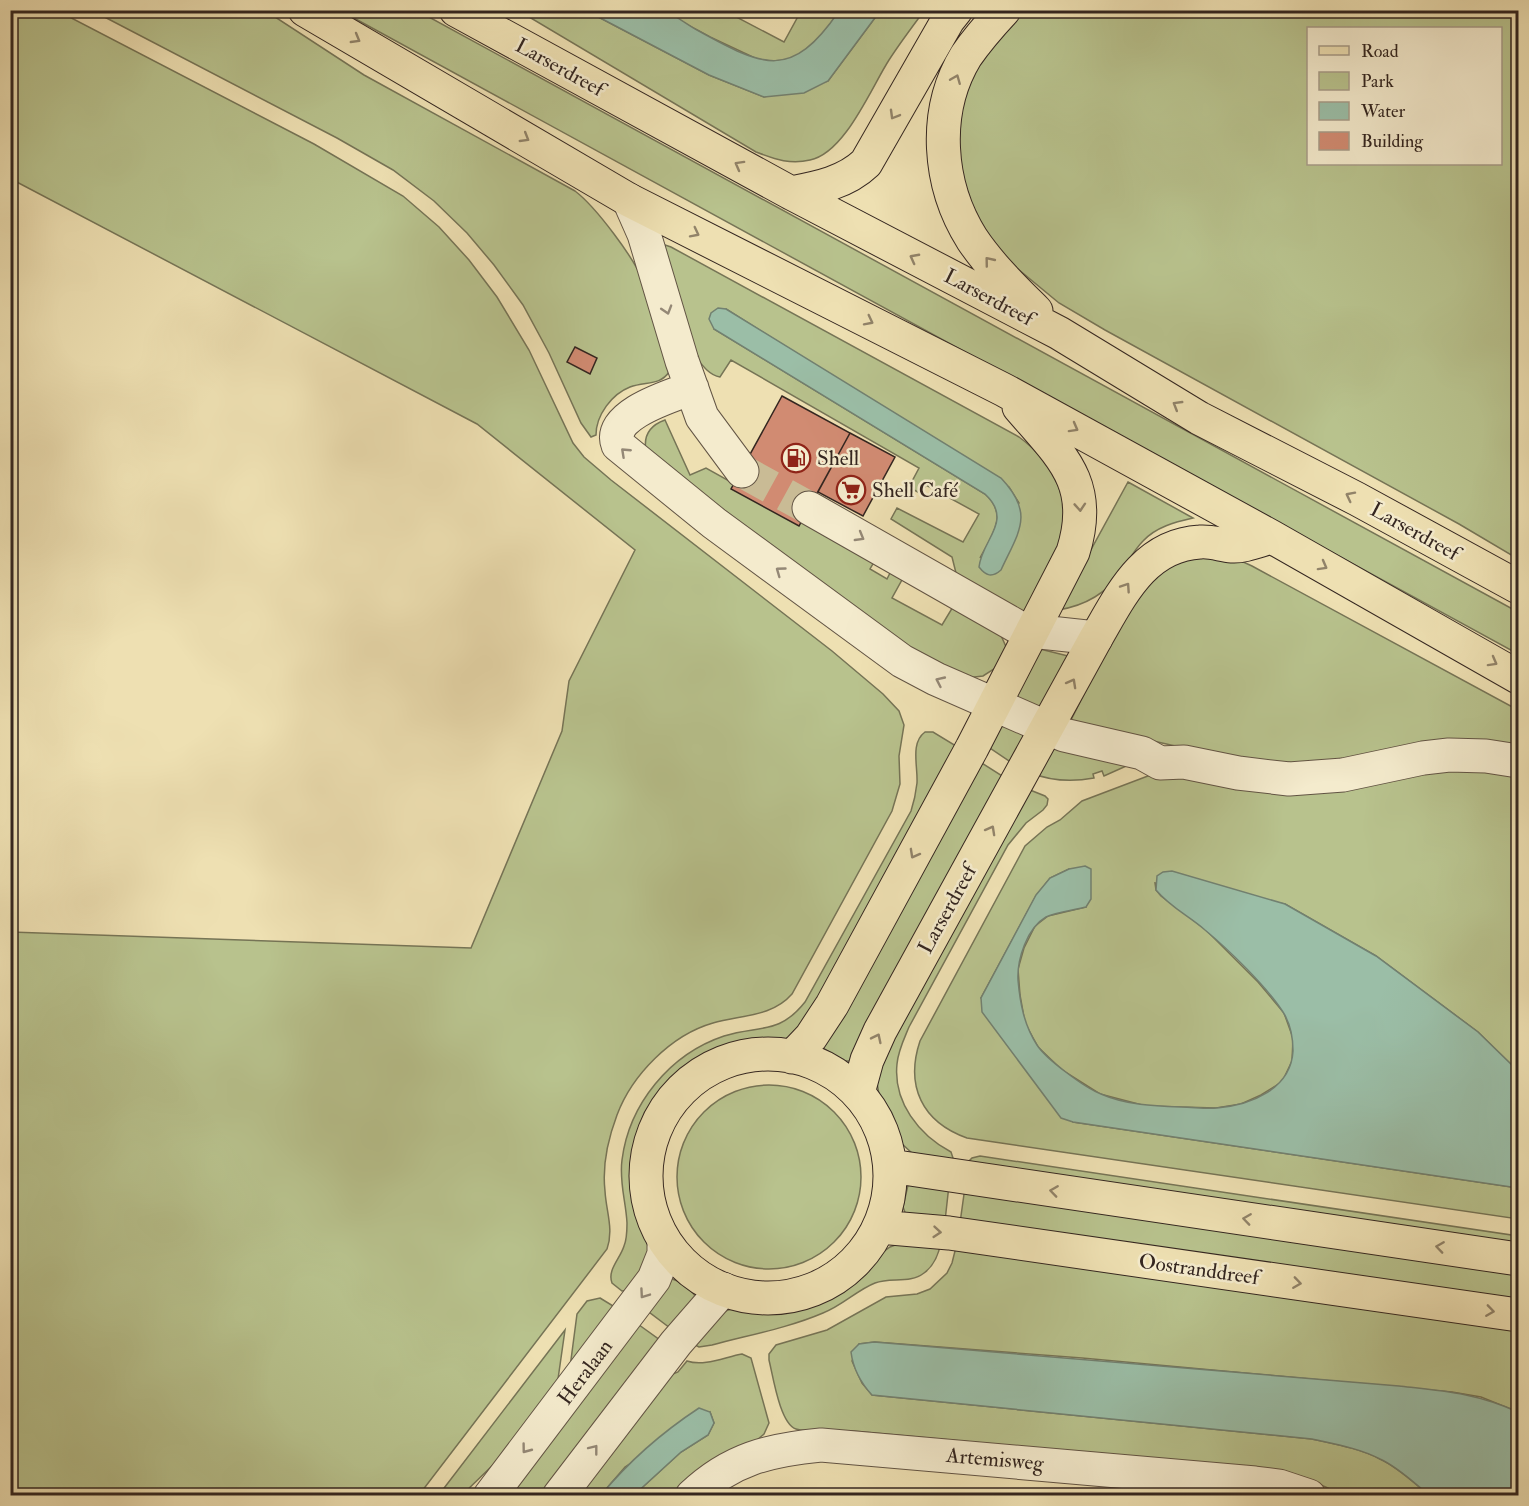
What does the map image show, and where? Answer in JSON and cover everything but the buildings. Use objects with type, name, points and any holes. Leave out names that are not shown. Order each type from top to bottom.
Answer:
[{"type":"main road","points":[[305,10],[628,200],[1004,390],[1272,537],[1518,677]]},
{"type":"main road","name":"Larserdreef","points":[[456,10],[791,194],[1059,333],[1199,418],[1357,499],[1518,587]]},
{"type":"main road","points":[[791,194],[819,188],[844,179],[866,163],[948,20],[956,10]]},
{"type":"main road","points":[[1004,10],[966,57],[954,85],[946,109],[942,138],[944,163],[950,190],[972,239],[1007,282],[1059,333]]},
{"type":"main road","points":[[792,1057],[811,1037],[832,1005],[994,705],[1073,552],[1081,516],[1073,478],[1063,460],[1004,390]]},
{"type":"main road","name":"Larserdreef","points":[[858,1093],[867,1060],[880,1031],[1096,638],[1132,578],[1155,556],[1179,546],[1197,542],[1213,542],[1233,546],[1272,537]]},
{"type":"main road","points":[[755,1054],[792,1057],[813,1062],[830,1071],[858,1093],[872,1112],[884,1138],[890,1166],[888,1198],[879,1227],[867,1246],[853,1263],[830,1281],[807,1291],[784,1297],[747,1296],[723,1289],[700,1277],[687,1267],[664,1241],[653,1216],[647,1191],[646,1162],[661,1116],[675,1096],[704,1072],[729,1060],[755,1054]]},
{"type":"main road","points":[[890,1166],[1518,1259]]},
{"type":"main road","name":"Oostranddreef","points":[[879,1227],[950,1233],[1518,1315]]},
{"type":"street","points":[[628,200],[644,234],[702,417],[742,471]]},
{"type":"street","points":[[692,388],[642,409],[624,422],[616,433],[618,445],[714,523],[902,661],[936,679],[1047,729],[1142,753],[1160,763],[1184,762],[1238,773],[1289,779],[1343,775],[1437,756],[1486,756],[1518,761]]},
{"type":"street","points":[[809,508],[999,617],[1031,631],[1096,638]]},
{"type":"street","name":"Heralaan","points":[[490,1496],[654,1279],[664,1254],[664,1241]]},
{"type":"street","points":[[559,1496],[676,1343],[723,1289]]},
{"type":"street","name":"Artemisweg","points":[[692,1496],[712,1478],[744,1461],[784,1448],[821,1445],[1255,1483],[1280,1486],[1309,1496]]},
{"type":"green space","points":[[1516,10],[1518,12],[1518,559],[1459,524],[1105,330],[1059,303],[1007,260],[974,217],[954,144],[970,75],[1020,11]]},
{"type":"green space","points":[[10,11],[58,11],[314,144],[403,196],[439,227],[469,260],[497,297],[529,350],[573,443],[584,457],[832,651],[883,694],[899,711],[904,725],[899,756],[900,784],[892,811],[792,994],[784,1002],[766,1011],[713,1023],[682,1037],[655,1058],[632,1085],[617,1115],[606,1152],[604,1181],[610,1234],[607,1249],[419,1495],[11,1495],[11,932],[471,948],[562,731],[569,681],[635,550],[477,424],[11,179]]},
{"type":"green space","points":[[93,11],[266,11],[364,75],[575,191],[604,221],[639,273],[651,305],[669,372],[657,381],[623,390],[611,400],[599,420],[596,435],[591,437],[581,423],[549,353],[523,305],[467,233],[434,201],[393,170],[337,138]]},
{"type":"green space","points":[[341,11],[418,11],[1518,612],[1518,654]]},
{"type":"green space","points":[[519,11],[587,11],[709,75],[764,97],[828,81],[880,11],[924,11],[889,60],[846,133],[823,155],[810,160],[789,162],[756,152]]},
{"type":"green space","points":[[662,11],[725,11],[784,42],[801,11],[839,11],[825,32],[802,53],[789,60],[771,61],[757,59]]},
{"type":"green space","points":[[662,244],[1019,437],[1042,458],[1051,471],[1063,499],[1065,515],[1064,530],[1059,546],[1024,611],[1020,612],[956,573],[952,557],[891,519],[897,508],[963,542],[979,514],[926,485],[921,494],[909,487],[919,468],[731,360],[720,377],[709,372],[695,356]],"holes":[[[726,309],[1009,487],[1019,503],[980,558],[993,533],[997,517],[992,502],[985,494],[714,329]]]},
{"type":"green space","points":[[665,420],[690,475],[706,468],[874,562],[870,569],[887,579],[891,571],[903,578],[892,598],[942,625],[954,605],[999,631],[1007,649],[994,669],[983,676],[966,678],[910,651],[646,451],[645,445],[649,431]]},
{"type":"green space","points":[[1128,482],[1193,518],[1173,523],[1148,536],[1115,580],[1101,593],[1085,602],[1058,610]]},
{"type":"green space","points":[[1195,557],[1239,560],[1252,566],[1518,710],[1518,749],[1309,766],[1219,756],[1070,722],[1122,619],[1144,584],[1176,563]]},
{"type":"green space","points":[[1040,649],[1072,657],[1043,714],[1009,699]]},
{"type":"green space","points":[[998,725],[1023,732],[1026,740],[1015,765],[984,744]]},
{"type":"green space","points":[[925,732],[933,732],[961,749],[814,1017],[789,1039],[729,1049],[692,1067],[664,1092],[655,1106],[641,1138],[635,1172],[635,1189],[648,1236],[649,1254],[629,1290],[622,1291],[612,1283],[611,1274],[627,1235],[621,1176],[622,1160],[626,1139],[643,1101],[670,1068],[704,1044],[724,1036],[777,1024],[786,1020],[805,1002],[911,811],[917,783],[916,748],[920,737]]},
{"type":"green space","points":[[1055,748],[1133,763],[1104,776],[1102,771],[1093,774],[1094,778],[1086,779],[1054,779],[1031,773]]},
{"type":"green space","points":[[977,760],[1007,779],[850,1061],[843,1061],[823,1048]]},
{"type":"green space","points":[[1425,770],[1518,773],[1518,1071],[1478,1032],[1376,956],[1285,904],[1155,883],[1156,890],[1161,896],[1205,929],[1258,982],[1284,1013],[1293,1038],[1292,1061],[1282,1082],[1241,1104],[1216,1108],[1146,1106],[1100,1094],[1062,1070],[1038,1047],[1025,1023],[1020,995],[1018,969],[1024,948],[1035,926],[1048,916],[1086,907],[1069,869],[1050,878],[1036,896],[981,998],[1073,1122],[1518,1188],[1518,1219],[967,1138],[951,1131],[928,1112],[916,1087],[916,1057],[920,1041],[1025,846],[1082,801],[1161,771]]},
{"type":"green space","points":[[1025,788],[1045,796],[1048,799],[1047,805],[1026,823],[1008,845],[909,1027],[898,1059],[897,1078],[904,1104],[919,1127],[939,1145],[951,1152],[953,1158],[951,1166],[914,1155],[899,1141],[881,1106],[876,1077],[878,1063]]},
{"type":"green space","points":[[769,1085],[787,1086],[804,1092],[820,1100],[834,1112],[846,1126],[854,1142],[860,1159],[860,1195],[854,1212],[846,1228],[834,1242],[820,1254],[804,1262],[787,1268],[769,1269],[751,1268],[734,1262],[718,1254],[704,1242],[692,1228],[684,1212],[678,1195],[677,1177],[678,1159],[684,1142],[692,1126],[704,1112],[718,1100],[734,1092],[751,1086]]},
{"type":"green space","points":[[980,1156],[1518,1236],[1518,1248],[968,1162]]},
{"type":"green space","points":[[908,1185],[949,1185],[945,1221],[906,1215],[903,1207]]},
{"type":"green space","points":[[965,1187],[1518,1268],[1518,1304],[960,1223]]},
{"type":"green space","points":[[941,1241],[934,1263],[919,1276],[875,1283],[830,1310],[782,1327],[712,1345],[699,1347],[689,1342],[720,1313],[731,1309],[781,1309],[818,1300],[837,1291],[890,1247],[903,1242]]},
{"type":"green space","points":[[957,1243],[1518,1324],[1518,1412],[1481,1397],[1452,1392],[1082,1358],[875,1342],[859,1344],[852,1361],[862,1383],[872,1395],[1312,1439],[1355,1449],[1387,1462],[1429,1495],[1344,1495],[1307,1479],[1256,1468],[853,1431],[808,1431],[796,1429],[790,1425],[781,1409],[769,1360],[769,1354],[776,1345],[827,1330],[886,1297],[917,1294],[930,1289],[947,1273]]},
{"type":"green space","points":[[672,1279],[686,1286],[696,1298],[674,1331],[645,1309],[668,1280]]},
{"type":"green space","points":[[600,1298],[618,1309],[569,1375],[577,1314],[587,1301]]},
{"type":"green space","points":[[635,1322],[664,1343],[547,1495],[502,1496]]},
{"type":"green space","points":[[565,1330],[556,1393],[524,1435],[462,1495],[438,1496]]},
{"type":"green space","points":[[742,1354],[751,1358],[769,1423],[764,1434],[757,1440],[684,1482],[670,1495],[634,1495],[681,1452],[708,1435],[714,1423],[710,1412],[625,1467],[601,1495],[572,1496],[661,1379],[678,1372],[687,1361],[700,1363]]},
{"type":"water","points":[[661,10],[720,43],[759,59],[775,61],[791,58],[806,49],[839,11],[880,11],[828,81],[804,93],[764,97],[709,75],[587,11]]},
{"type":"water","points":[[718,308],[726,309],[1001,478],[1012,491],[1021,513],[1018,533],[1001,570],[989,575],[979,567],[981,557],[997,522],[997,513],[985,494],[714,329],[709,319],[711,313]]},
{"type":"water","points":[[1085,866],[1091,869],[1091,899],[1086,907],[1054,914],[1039,922],[1029,936],[1021,954],[1018,972],[1021,1005],[1033,1037],[1042,1051],[1066,1072],[1094,1091],[1120,1101],[1208,1108],[1230,1106],[1255,1099],[1267,1093],[1285,1076],[1291,1064],[1293,1051],[1291,1031],[1285,1016],[1267,991],[1236,958],[1156,890],[1157,876],[1163,872],[1172,871],[1285,904],[1376,956],[1478,1032],[1518,1071],[1518,1188],[1073,1122],[1061,1118],[982,1012],[981,998],[1036,895],[1050,878],[1069,869]]},
{"type":"water","points":[[874,1342],[1399,1386],[1474,1397],[1518,1412],[1518,1495],[1429,1495],[1387,1462],[1355,1449],[1312,1439],[872,1395],[858,1375],[851,1352],[859,1344]]},
{"type":"water","points":[[699,1408],[710,1412],[714,1423],[708,1435],[681,1452],[634,1495],[601,1495],[647,1448]]},
{"type":"tunnel","points":[[742,471],[809,508]]},
{"type":"place","name":"Shell","points":[[796,458]]},
{"type":"place","name":"Shell Café","points":[[851,490]]}]
